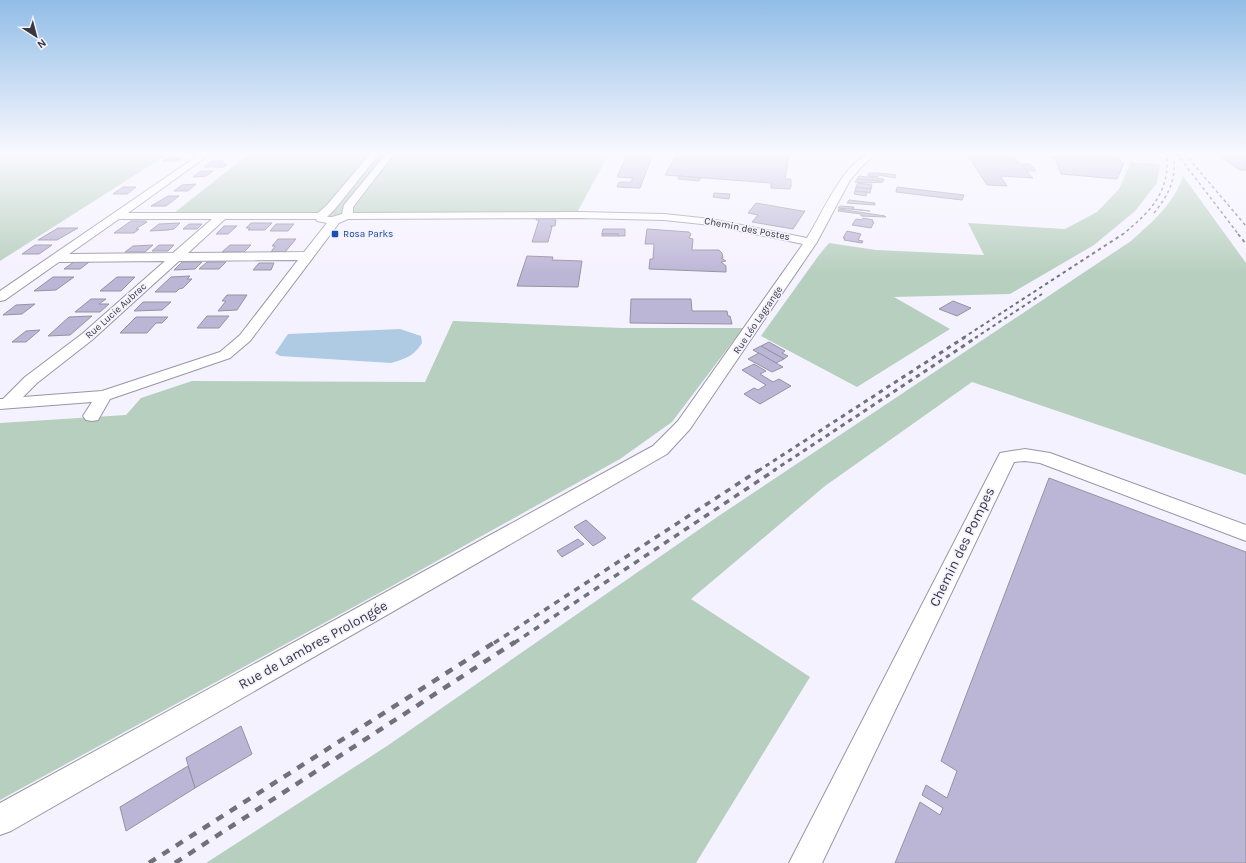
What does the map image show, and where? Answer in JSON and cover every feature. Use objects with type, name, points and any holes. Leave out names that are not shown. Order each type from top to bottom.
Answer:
[{"type":"street","points":[[0,296],[146,194]]},
{"type":"street","points":[[4,404],[76,400],[104,396],[202,364],[229,352],[245,338],[309,256],[349,194]]},
{"type":"street","points":[[335,215],[348,207],[358,194]]},
{"type":"street","name":"Rue Léo Lagrange","points":[[627,470],[660,450],[679,432],[811,242],[838,194]]},
{"type":"street","name":"Chemin des Postes","points":[[120,212],[222,216],[580,215],[658,217],[711,222],[811,242]]},
{"type":"street","name":"Rue Lucie Aubrac","points":[[4,404],[31,380],[87,338],[222,216]]},
{"type":"street","points":[[55,258],[309,256]]},
{"type":"street","points":[[92,416],[104,396]]},
{"type":"street","name":"Chemin des Pompes","points":[[805,863],[1007,457],[1025,455],[1043,457],[1246,532]]},
{"type":"street","name":"Rue de Lambres Prolongée","points":[[0,820],[627,470]]},
{"type":"green space","points":[[0,194],[105,194],[0,261]]},
{"type":"green space","points":[[198,194],[587,194],[574,218],[165,220]]},
{"type":"green space","points":[[1114,194],[1148,194],[1135,211],[1094,245],[1010,294],[894,297],[950,329],[857,387],[761,336],[829,243],[876,250],[984,255],[968,223],[1065,229],[1097,212]]},
{"type":"green space","points":[[1196,194],[1246,263],[1246,475],[972,382],[825,486],[691,599],[810,677],[696,863],[206,863],[387,746],[720,515],[1131,241],[1162,212],[1174,195]]},
{"type":"green space","points":[[453,321],[622,328],[743,328],[672,422],[620,459],[392,586],[0,800],[0,423],[126,415],[141,398],[192,381],[425,382]]},
{"type":"water","points":[[400,329],[421,336],[422,343],[416,351],[409,356],[391,363],[280,356],[275,353],[288,334]]},
{"type":"building","points":[[714,194],[730,194],[729,199],[713,197]]},
{"type":"building","points":[[915,194],[964,195],[962,200]]},
{"type":"building","points":[[168,196],[179,196],[166,206],[151,206]]},
{"type":"building","points":[[849,200],[875,203],[875,205],[847,203]]},
{"type":"building","points":[[756,203],[805,211],[793,229],[752,222],[758,215],[748,213]]},
{"type":"building","points":[[840,206],[854,207],[853,209],[870,211],[838,208]]},
{"type":"building","points":[[839,209],[886,217],[861,216],[861,214],[838,211]]},
{"type":"building","points":[[537,217],[554,218],[554,220],[556,220],[555,226],[550,226],[552,227],[548,242],[532,242],[539,220],[536,220]]},
{"type":"building","points":[[863,218],[873,220],[872,222],[874,222],[871,228],[852,225],[856,219],[862,220]]},
{"type":"building","points":[[131,221],[147,222],[137,228],[136,229],[139,229],[134,233],[114,233]]},
{"type":"building","points":[[180,223],[174,229],[150,231],[159,224]]},
{"type":"building","points":[[251,223],[272,223],[265,230],[248,230],[250,228],[246,228]]},
{"type":"building","points":[[189,224],[202,224],[197,229],[183,229]]},
{"type":"building","points":[[276,224],[294,224],[288,231],[270,231]]},
{"type":"building","points":[[224,226],[237,226],[228,234],[216,234]]},
{"type":"building","points":[[58,228],[78,228],[57,240],[38,240]]},
{"type":"building","points":[[603,229],[625,229],[625,236],[618,236],[618,234],[602,234]]},
{"type":"building","points":[[647,229],[689,232],[691,234],[689,238],[693,239],[692,250],[719,250],[722,253],[723,258],[721,258],[726,261],[721,262],[726,266],[726,272],[649,269],[650,259],[653,259],[654,244],[645,244]]},
{"type":"building","points":[[847,231],[861,234],[858,240],[863,241],[862,243],[844,240],[845,238],[843,238]]},
{"type":"building","points":[[602,234],[618,234],[618,236],[602,236]]},
{"type":"building","points":[[278,239],[296,239],[285,252],[271,252],[275,246],[272,246]]},
{"type":"building","points":[[35,245],[52,245],[39,254],[22,254]]},
{"type":"building","points":[[153,245],[145,252],[125,252],[133,246]]},
{"type":"building","points":[[159,245],[174,245],[168,251],[152,251]]},
{"type":"building","points":[[230,245],[251,245],[244,252],[222,252]]},
{"type":"building","points":[[527,256],[553,257],[552,260],[582,261],[578,287],[517,286]]},
{"type":"building","points":[[78,259],[93,259],[80,269],[64,269]]},
{"type":"building","points":[[182,262],[202,262],[195,269],[174,270]]},
{"type":"building","points":[[207,262],[226,262],[219,269],[199,269]]},
{"type":"building","points":[[259,263],[274,263],[271,270],[253,270]]},
{"type":"building","points":[[190,276],[187,279],[192,279],[183,288],[176,292],[155,292],[171,277]]},
{"type":"building","points":[[53,277],[74,277],[56,290],[34,291]]},
{"type":"building","points":[[117,277],[135,277],[121,291],[100,291]]},
{"type":"building","points":[[227,295],[247,295],[237,310],[218,311],[226,301],[222,301]]},
{"type":"building","points":[[91,299],[106,299],[99,304],[109,304],[100,312],[75,312]]},
{"type":"building","points":[[631,299],[691,299],[692,311],[727,311],[732,324],[630,323]]},
{"type":"building","points":[[953,301],[971,308],[957,316],[939,309]]},
{"type":"building","points":[[143,302],[171,302],[162,310],[134,311]]},
{"type":"building","points":[[35,304],[22,314],[3,315],[16,305]]},
{"type":"building","points":[[92,316],[70,335],[48,336],[69,317]]},
{"type":"building","points":[[207,316],[229,316],[219,328],[197,328]]},
{"type":"building","points":[[136,317],[168,317],[162,323],[156,323],[147,333],[120,333]]},
{"type":"building","points":[[40,330],[26,342],[12,342],[26,331]]},
{"type":"building","points":[[769,342],[785,351],[782,353],[788,356],[784,359],[761,346]]},
{"type":"building","points":[[761,346],[784,359],[776,363],[753,350]]},
{"type":"building","points":[[759,353],[783,367],[772,372],[748,359]]},
{"type":"building","points":[[754,364],[766,371],[760,374],[773,382],[779,379],[791,386],[760,404],[744,394],[754,388],[758,390],[766,385],[742,370]]},
{"type":"building","points":[[1049,478],[1246,552],[1246,863],[895,863],[920,802],[940,815],[943,808],[922,795],[926,785],[947,798],[957,771],[941,761]]},
{"type":"building","points":[[586,520],[606,538],[593,546],[574,527]]},
{"type":"building","points":[[578,539],[584,544],[562,557],[557,551]]},
{"type":"building","points":[[241,726],[252,754],[195,788],[186,758]]},
{"type":"building","points":[[188,766],[195,788],[126,831],[120,807]]},
{"type":"railway","points":[[1122,235],[1149,210],[1159,194]]},
{"type":"railway","points":[[1154,213],[1167,194]]},
{"type":"railway","points":[[1208,194],[1239,235]]},
{"type":"railway","points":[[1219,194],[1246,226]]},
{"type":"railway","points":[[963,338],[1123,234]]},
{"type":"railway","points":[[1238,234],[1246,244]]},
{"type":"railway","points":[[975,338],[1042,294]]},
{"type":"railway","points":[[758,471],[965,337]]},
{"type":"railway","points":[[773,471],[977,337]]},
{"type":"railway","points":[[494,643],[759,470]]},
{"type":"railway","points":[[514,643],[775,470]]},
{"type":"railway","points":[[149,863],[495,642]]},
{"type":"railway","points":[[175,863],[515,642]]},
{"type":"place","name":"Rosa Parks","points":[[335,234]]}]
